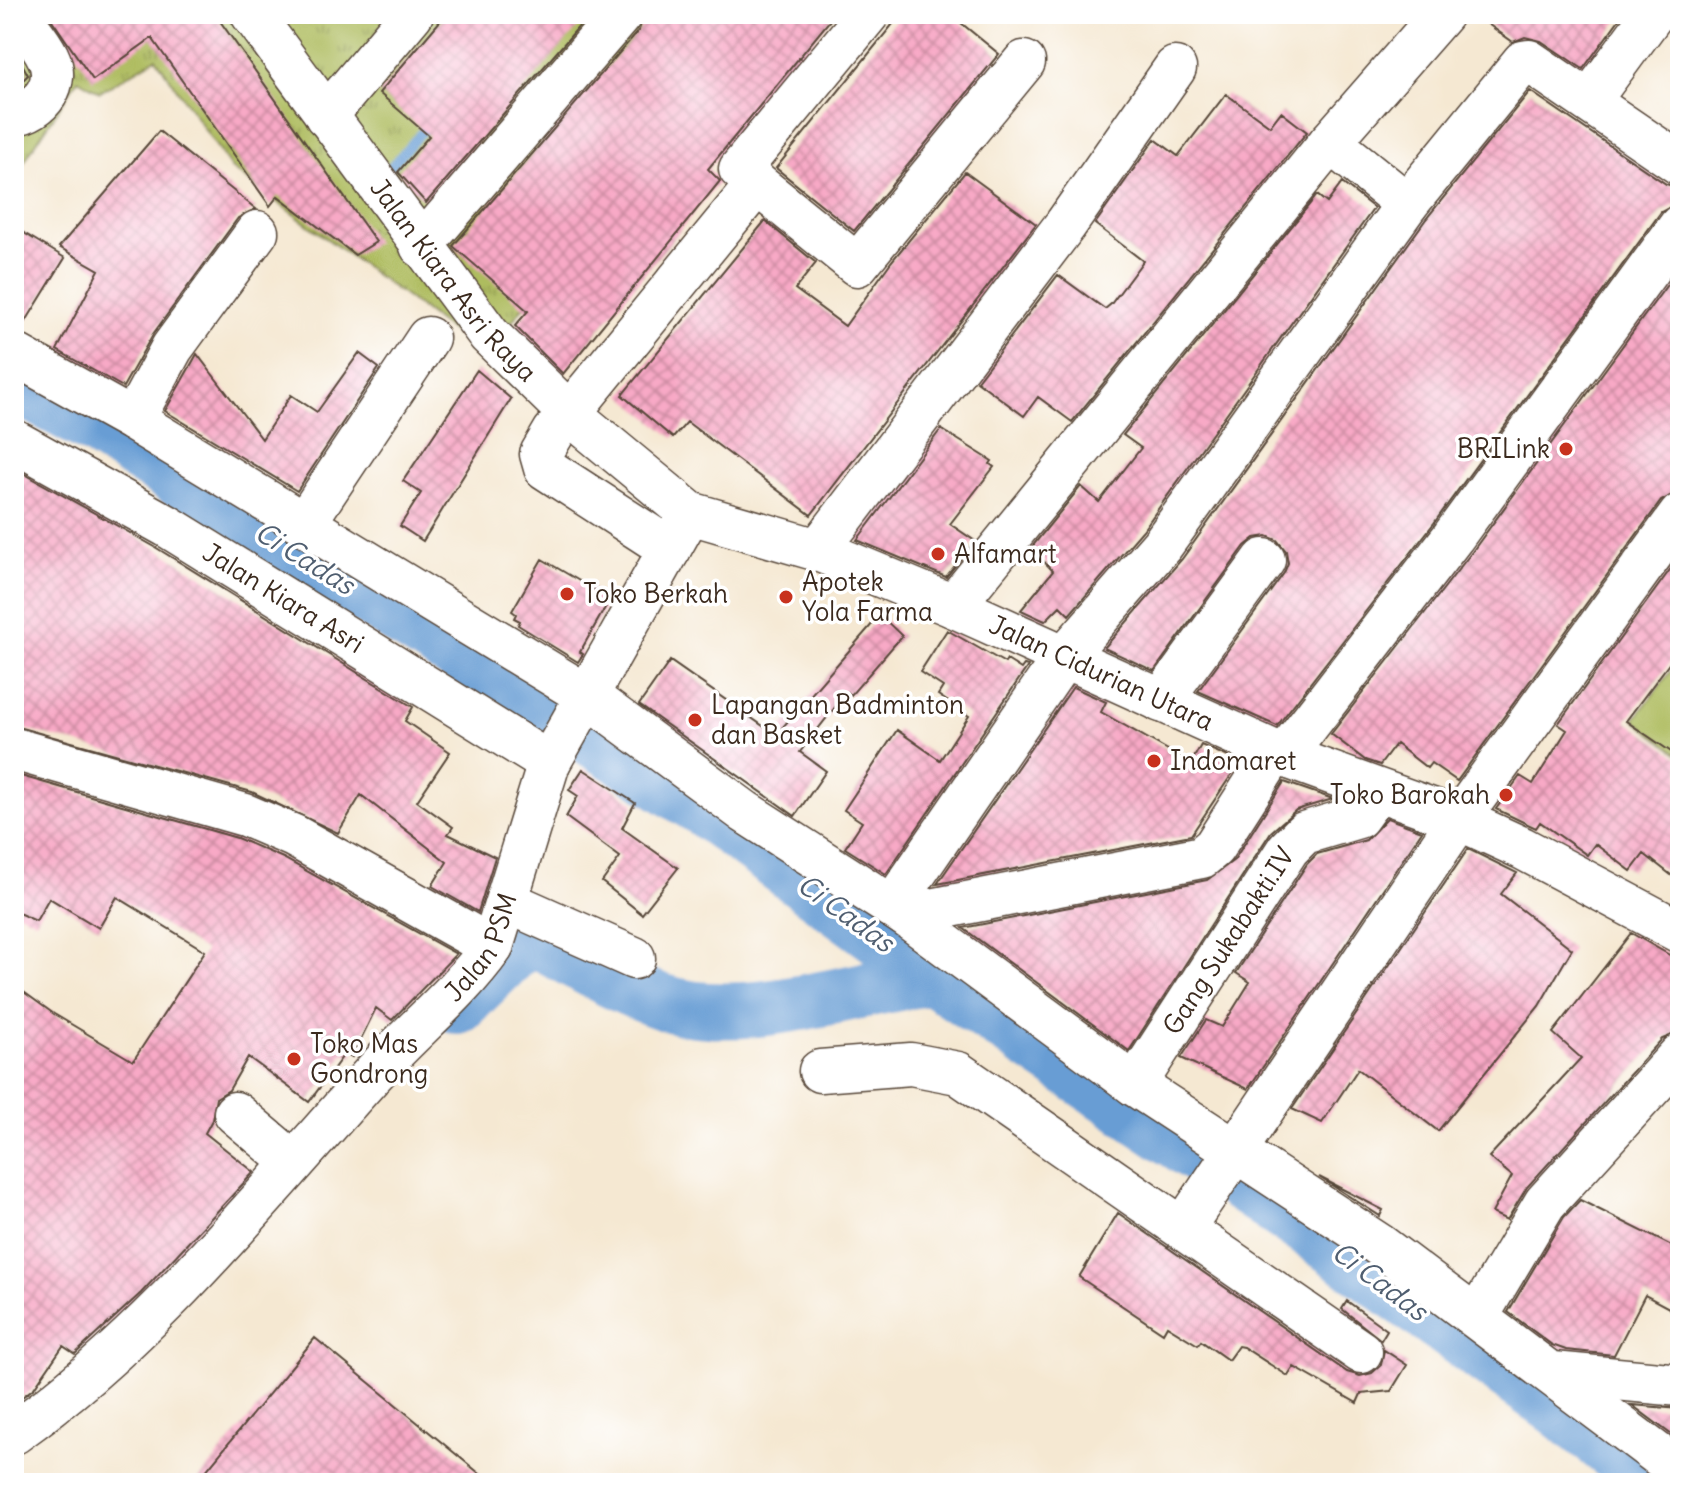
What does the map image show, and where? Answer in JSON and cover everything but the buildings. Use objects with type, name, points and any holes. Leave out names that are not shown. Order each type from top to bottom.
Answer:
[{"type":"street","points":[[18,14],[49,57],[52,70],[51,84],[24,110]]},
{"type":"street","name":"Jalan Kiara Asri Raya","points":[[252,14],[489,335],[570,414],[690,513]]},
{"type":"street","points":[[326,116],[412,14]]},
{"type":"street","points":[[421,246],[621,14]]},
{"type":"street","points":[[868,14],[740,169],[857,265],[1024,62]]},
{"type":"street","points":[[953,606],[1330,142],[1442,14]]},
{"type":"street","points":[[1589,101],[1653,14]]},
{"type":"street","points":[[898,911],[1064,657],[1162,545],[1407,204],[1523,62],[1529,61],[1680,164]]},
{"type":"street","points":[[818,550],[1066,224],[1175,68]]},
{"type":"street","points":[[1330,142],[1407,204]]},
{"type":"street","points":[[670,549],[545,468],[541,454],[757,184]]},
{"type":"street","points":[[133,420],[172,348],[257,232]]},
{"type":"street","points":[[898,911],[1202,857],[1214,847],[1280,754],[1674,248]]},
{"type":"street","points":[[304,524],[428,338]]},
{"type":"street","points":[[14,354],[133,420],[304,524],[583,700],[745,812],[898,911],[1135,1085],[1230,1162],[1378,1244],[1680,1471]]},
{"type":"street","name":"Jalan Kiara Asri","points":[[14,441],[167,526],[554,755]]},
{"type":"street","name":"Jalan Cidurian Utara","points":[[690,513],[818,550],[953,606],[1280,754],[1459,819],[1522,848],[1680,932]]},
{"type":"street","name":"Jalan PSM","points":[[14,1433],[85,1380],[140,1328],[375,1071],[478,967],[492,947],[554,755],[690,513]]},
{"type":"street","points":[[1193,1216],[1459,819],[1680,515]]},
{"type":"street","points":[[1161,701],[1264,560]]},
{"type":"street","points":[[14,749],[215,806],[281,831],[492,947]]},
{"type":"street","name":"Gang Sukabakti.IV","points":[[1135,1085],[1288,849],[1304,833],[1358,817],[1377,791]]},
{"type":"street","points":[[508,902],[634,958]]},
{"type":"street","points":[[1477,1317],[1545,1203],[1680,1055]]},
{"type":"street","points":[[820,1071],[911,1064],[958,1073],[1193,1216],[1361,1352]]},
{"type":"street","points":[[235,1113],[293,1162]]},
{"type":"street","points":[[1552,1373],[1680,1385]]},
{"type":"green space","points":[[14,14],[752,14],[700,72],[486,356],[231,168],[156,58],[100,92],[78,79],[14,177]]},
{"type":"green space","points":[[1673,668],[1680,673],[1680,755],[1634,720]]},
{"type":"waterway","points":[[383,175],[429,124]]},
{"type":"waterway","name":"Ci Cadas","points":[[14,385],[96,428],[702,808],[940,982],[1319,1237],[1558,1409],[1652,1483]]},
{"type":"waterway","points":[[458,1006],[522,944],[543,944],[600,975],[660,1001],[725,1011],[796,1004],[934,977]]},
{"type":"place","name":"BRILink","points":[[1566,449]]},
{"type":"place","name":"Alfamart","points":[[938,554]]},
{"type":"place","name":"Toko Berkah","points":[[567,594]]},
{"type":"place","name":"Apotek Yola Farma","points":[[786,597]]},
{"type":"place","name":"Lapangan Badminton dan Basket","points":[[695,720]]},
{"type":"place","name":"Indomaret","points":[[1154,761]]},
{"type":"place","name":"Toko Barokah","points":[[1506,795]]},
{"type":"place","name":"Toko Mas Gondrong","points":[[294,1059]]}]
